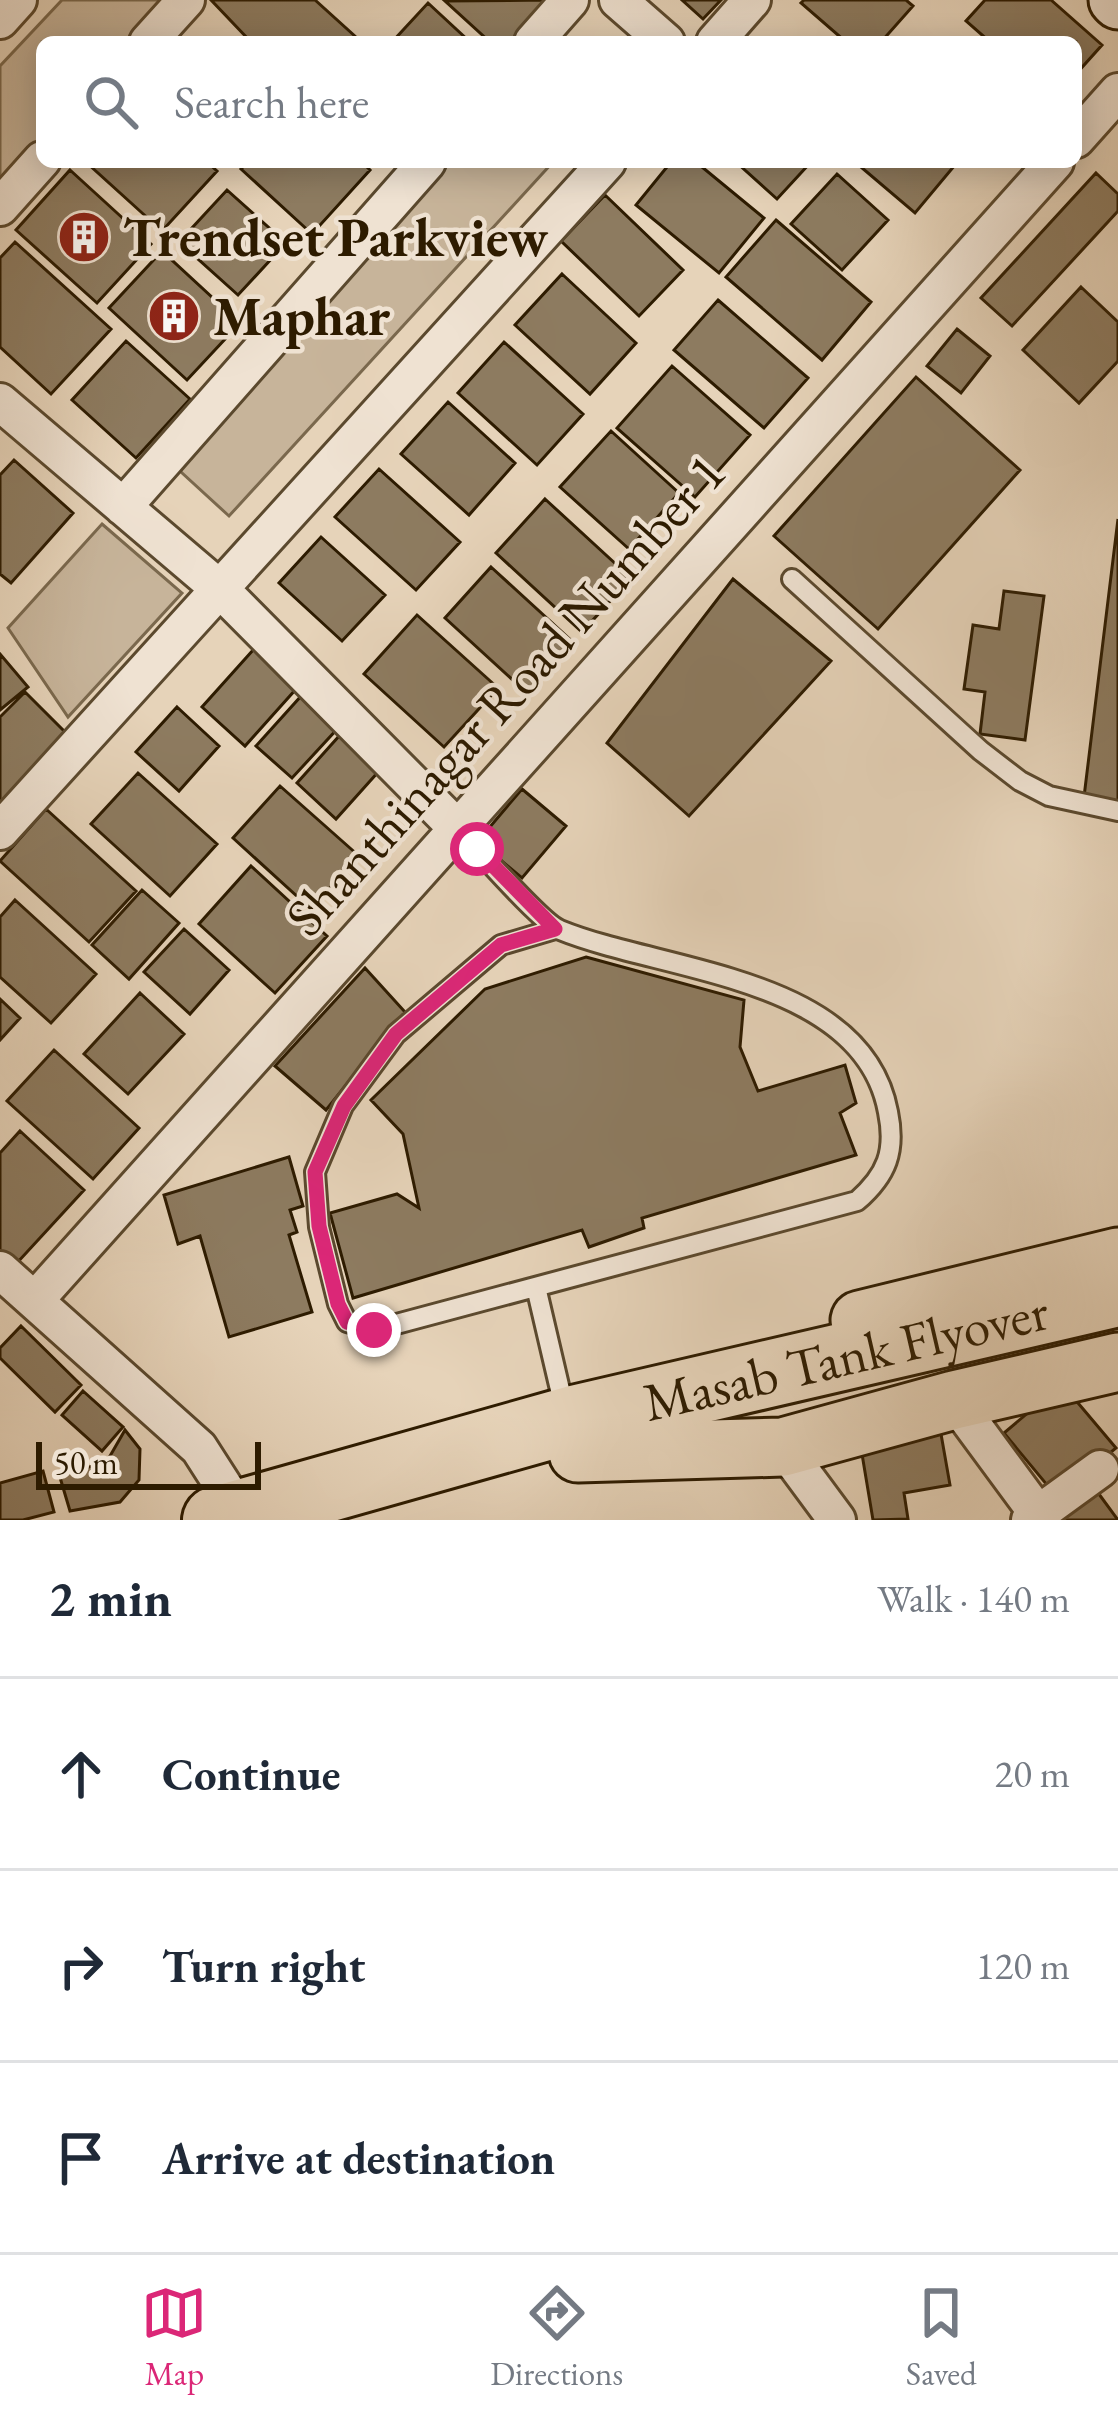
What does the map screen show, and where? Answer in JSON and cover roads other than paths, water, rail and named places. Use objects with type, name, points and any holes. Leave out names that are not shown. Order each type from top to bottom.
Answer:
[{"type":"highway","name":"Masab Tank Flyover","points":[[784,1404],[1118,1293]]},
{"type":"highway","name":"Masab Tank Flyover","points":[[573,1431],[784,1404],[1118,1324]]},
{"type":"highway","points":[[228,1516],[573,1431]]},
{"type":"highway","points":[[354,1520],[573,1431]]},
{"type":"main road","points":[[573,1431],[700,1359],[1118,1256]]},
{"type":"main road","points":[[784,1404],[954,1400],[1118,1362]]},
{"type":"street","points":[[0,20],[18,0]]},
{"type":"street","points":[[153,36],[186,0]]},
{"type":"street","points":[[538,36],[570,0]]},
{"type":"street","points":[[618,0],[659,36]]},
{"type":"street","points":[[720,36],[752,0]]},
{"type":"street","points":[[1082,132],[1118,92]]},
{"type":"street","points":[[0,206],[36,167]]},
{"type":"street","points":[[123,507],[422,168]]},
{"type":"street","points":[[0,831],[603,168]]},
{"type":"street","name":"Shanthinagar Road Number 1","points":[[36,1299],[1050,168]]},
{"type":"street","points":[[0,402],[221,590],[456,826]]},
{"type":"street","points":[[0,1270],[200,1448],[228,1516]]},
{"type":"street","points":[[954,1400],[1034,1517],[1100,1469]]},
{"type":"street","points":[[784,1404],[837,1520]]},
{"type":"lane","points":[[792,580],[1020,781],[1048,796],[1118,811]]},
{"type":"lane","points":[[456,826],[555,929],[735,978],[828,1022],[864,1052],[884,1085],[893,1138],[887,1167],[878,1183],[857,1201],[374,1330],[347,1322],[319,1226],[315,1172],[344,1106],[396,1034],[501,945],[555,929]]},
{"type":"lane","points":[[536,1287],[573,1431]]},
{"type":"place","name":"Trendset Parkview","points":[[84,237]]},
{"type":"place","name":"Maphar","points":[[174,316]]}]
